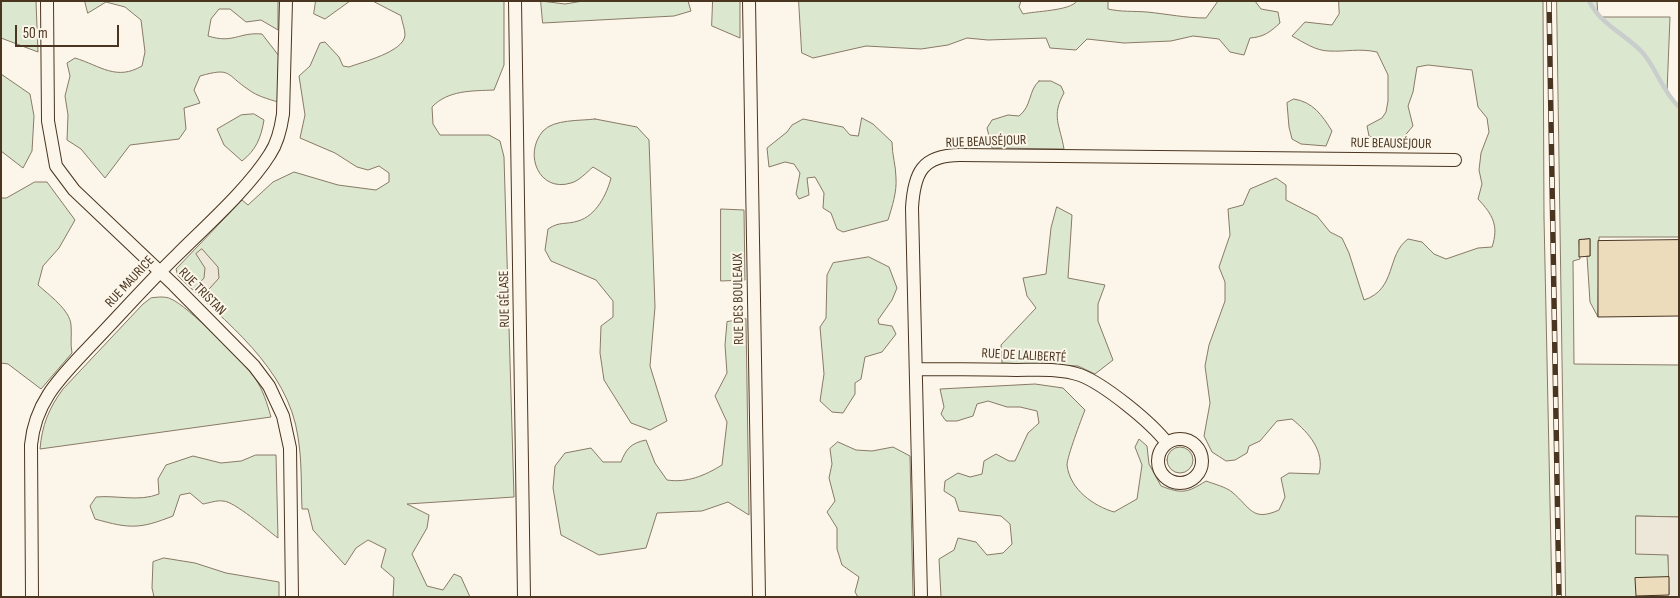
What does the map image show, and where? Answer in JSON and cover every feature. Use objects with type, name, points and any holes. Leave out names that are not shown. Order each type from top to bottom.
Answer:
[{"type":"street","name":"RUE TRISTAN","points":[[46,1],[48,121],[56,166],[74,190],[160,272],[263,376],[283,416],[290,448],[292,597]]},
{"type":"street","name":"RUE MAURICE","points":[[32,597],[31,445],[33,426],[38,412],[57,383],[160,272],[232,199],[274,147],[281,128],[285,95],[286,1]]},
{"type":"street","name":"RUE GÉLASE","points":[[515,1],[524,597]]},
{"type":"street","name":"RUE DES BOULEAUX","points":[[749,1],[759,597]]},
{"type":"street","name":"RUE BEAUSÉJOUR","points":[[921,597],[913,190],[919,171],[934,160],[945,156],[970,155],[1455,160]]},
{"type":"street","name":"RUE DE LALIBERTÉ","points":[[917,369],[1048,370],[1079,375],[1089,379],[1127,407],[1159,433],[1167,443]]},
{"type":"green space","points":[[1,1],[36,1],[38,52],[1,38]]},
{"type":"green space","points":[[85,1],[278,1],[278,30],[261,20],[246,22],[230,9],[219,9],[211,19],[208,36],[224,39],[262,34],[279,56],[278,102],[252,92],[223,72],[200,76],[194,90],[200,103],[184,108],[186,129],[179,139],[130,145],[105,178],[81,149],[67,140],[68,115],[65,96],[70,76],[67,63],[75,58],[108,71],[124,72],[142,66],[145,52],[141,20],[125,7],[106,2],[88,13]]},
{"type":"green space","points":[[316,1],[350,1],[325,19],[314,14]]},
{"type":"green space","points":[[373,1],[504,1],[504,65],[494,90],[453,94],[438,101],[432,107],[433,124],[440,135],[489,135],[500,141],[504,157],[514,497],[407,504],[429,515],[427,528],[412,554],[427,586],[443,590],[454,574],[461,577],[470,597],[393,597],[394,578],[381,567],[386,549],[368,540],[356,548],[345,565],[313,530],[308,509],[302,509],[298,437],[292,412],[282,389],[268,367],[252,348],[178,276],[176,269],[242,200],[248,205],[273,182],[294,172],[338,185],[376,190],[389,182],[389,173],[379,166],[368,170],[357,167],[335,153],[300,138],[305,115],[299,76],[310,66],[320,43],[325,42],[339,57],[343,66],[349,67],[390,51],[403,41],[405,33],[401,16]]},
{"type":"green space","points":[[541,1],[565,4],[583,1],[688,1],[691,11],[674,16],[543,23]]},
{"type":"green space","points":[[713,1],[740,1],[740,38],[712,26]]},
{"type":"green space","points":[[799,1],[1021,1],[1019,7],[1023,14],[1060,9],[1077,1],[1108,1],[1108,9],[1113,10],[1206,18],[1218,1],[1255,1],[1261,9],[1278,12],[1280,23],[1266,34],[1250,38],[1244,55],[1230,52],[1219,39],[1193,36],[1171,41],[1124,43],[1087,39],[1076,50],[1050,48],[1046,38],[988,40],[967,38],[948,45],[921,49],[866,46],[813,58],[802,53]]},
{"type":"green space","points":[[1339,1],[1543,1],[1544,217],[1552,597],[941,597],[939,559],[954,550],[958,538],[976,542],[987,555],[1003,553],[1012,544],[1010,524],[1001,516],[959,511],[955,498],[944,491],[945,481],[958,473],[970,477],[982,474],[984,461],[996,454],[1009,461],[1015,461],[1028,433],[1039,423],[1037,411],[1020,407],[1007,407],[988,401],[977,404],[973,416],[957,421],[946,421],[941,414],[944,407],[940,389],[1035,384],[1063,388],[1085,410],[1074,438],[1067,465],[1069,474],[1084,496],[1099,506],[1114,512],[1137,499],[1142,465],[1135,447],[1139,439],[1147,446],[1149,464],[1161,486],[1184,491],[1206,481],[1229,490],[1252,512],[1257,514],[1279,510],[1285,497],[1281,478],[1289,473],[1319,474],[1320,458],[1318,450],[1310,436],[1292,419],[1277,421],[1260,441],[1249,446],[1247,453],[1235,460],[1226,461],[1212,452],[1204,436],[1210,403],[1205,366],[1209,345],[1225,301],[1225,282],[1219,267],[1230,235],[1228,209],[1243,205],[1250,189],[1276,178],[1286,185],[1286,200],[1317,216],[1330,232],[1342,238],[1349,253],[1364,300],[1382,288],[1387,280],[1396,254],[1408,239],[1422,242],[1434,254],[1446,259],[1478,248],[1492,247],[1495,227],[1488,210],[1478,199],[1482,184],[1479,170],[1481,153],[1489,132],[1487,118],[1478,107],[1472,70],[1428,65],[1417,67],[1413,92],[1408,106],[1413,126],[1402,139],[1389,144],[1369,136],[1367,126],[1382,118],[1386,112],[1388,101],[1388,75],[1377,52],[1364,50],[1324,51],[1292,36],[1305,22],[1332,25],[1339,14]]},
{"type":"green space","points":[[1557,1],[1597,1],[1598,17],[1670,17],[1667,93],[1679,107],[1679,237],[1599,237],[1598,317],[1590,302],[1587,256],[1590,256],[1590,239],[1579,240],[1580,259],[1573,261],[1574,364],[1679,365],[1679,517],[1636,516],[1668,555],[1669,577],[1640,597],[1566,597]]},
{"type":"green space","points":[[1,74],[30,94],[34,116],[32,151],[23,168],[1,151]]},
{"type":"green space","points":[[1039,81],[1051,81],[1061,86],[1064,93],[1057,114],[1064,149],[992,148],[987,128],[992,120],[1008,115],[1019,116],[1026,108],[1033,89]]},
{"type":"green space","points":[[1294,99],[1312,106],[1328,125],[1332,131],[1326,146],[1301,144],[1292,139],[1287,103]]},
{"type":"green space","points":[[254,114],[264,120],[261,132],[254,148],[242,161],[224,145],[217,129],[241,115]]},
{"type":"green space","points":[[862,118],[873,124],[892,142],[896,174],[895,194],[888,220],[843,232],[837,229],[831,213],[823,208],[824,193],[815,177],[807,178],[809,195],[799,199],[796,194],[800,173],[794,164],[785,162],[769,167],[767,148],[787,132],[792,125],[803,119],[843,127],[850,135],[858,136]]},
{"type":"green space","points":[[595,119],[637,127],[649,140],[655,307],[650,366],[667,421],[650,430],[631,423],[604,380],[600,353],[601,326],[613,317],[613,301],[596,280],[551,261],[545,250],[548,229],[559,224],[578,221],[590,214],[600,204],[611,178],[593,167],[574,182],[560,185],[550,182],[537,169],[534,150],[537,140],[543,131],[554,124]]},
{"type":"green space","points":[[35,182],[47,182],[75,220],[59,248],[43,266],[38,285],[58,303],[70,319],[72,353],[41,389],[8,364],[1,363],[1,198],[6,198]]},
{"type":"green space","points":[[1057,207],[1072,215],[1068,278],[1105,285],[1098,304],[1098,321],[1113,360],[1095,374],[1078,366],[1002,363],[1001,345],[1036,308],[1027,296],[1023,278],[1046,274],[1051,228]]},
{"type":"green space","points":[[721,209],[744,210],[745,280],[721,281]]},
{"type":"green space","points":[[869,257],[889,267],[897,288],[892,300],[878,320],[879,324],[892,326],[896,334],[882,352],[865,357],[861,379],[855,383],[855,394],[843,413],[832,412],[820,401],[824,374],[820,327],[826,318],[827,275],[833,263]]},
{"type":"green space","points":[[151,298],[170,298],[179,304],[215,335],[239,360],[258,383],[271,417],[40,449],[42,432],[47,417],[63,389],[143,304]]},
{"type":"green space","points":[[746,319],[749,515],[728,502],[702,511],[657,513],[646,548],[599,555],[561,535],[553,488],[555,466],[565,453],[591,448],[603,462],[621,462],[630,447],[646,440],[655,463],[667,480],[674,481],[695,478],[722,465],[727,422],[715,396],[727,373],[725,345],[727,322]]},
{"type":"green space","points":[[838,442],[856,450],[872,451],[893,447],[910,456],[913,597],[858,597],[855,592],[859,577],[842,565],[837,549],[837,528],[827,512],[835,501],[829,478],[832,464],[830,449]]},
{"type":"green space","points":[[1180,447],[1189,451],[1193,460],[1189,469],[1180,473],[1171,469],[1167,460],[1171,451]]},
{"type":"green space","points":[[256,455],[276,455],[278,538],[228,502],[218,501],[203,504],[190,493],[180,495],[173,516],[143,525],[117,525],[95,519],[90,506],[96,497],[144,498],[159,494],[158,479],[166,465],[193,456],[221,463],[241,461]]},
{"type":"green space","points":[[164,558],[195,563],[226,573],[279,582],[279,597],[154,597],[152,588],[153,562]]},
{"type":"shaded area","points":[[202,249],[218,267],[219,278],[201,298],[193,290],[204,278],[205,268],[196,254]]},
{"type":"shaded area","points":[[1636,516],[1679,517],[1679,597],[1640,597],[1669,594],[1668,555],[1636,554]]},
{"type":"building","points":[[1590,239],[1590,256],[1579,257],[1579,240]]},
{"type":"building","points":[[1679,240],[1679,316],[1598,317],[1598,241]]},
{"type":"building","points":[[1669,577],[1669,595],[1636,596],[1635,578]]},
{"type":"waterway","points":[[1589,1],[1600,17],[1642,52],[1668,94],[1679,107]]},
{"type":"railway","points":[[1549,1],[1559,597]]}]
